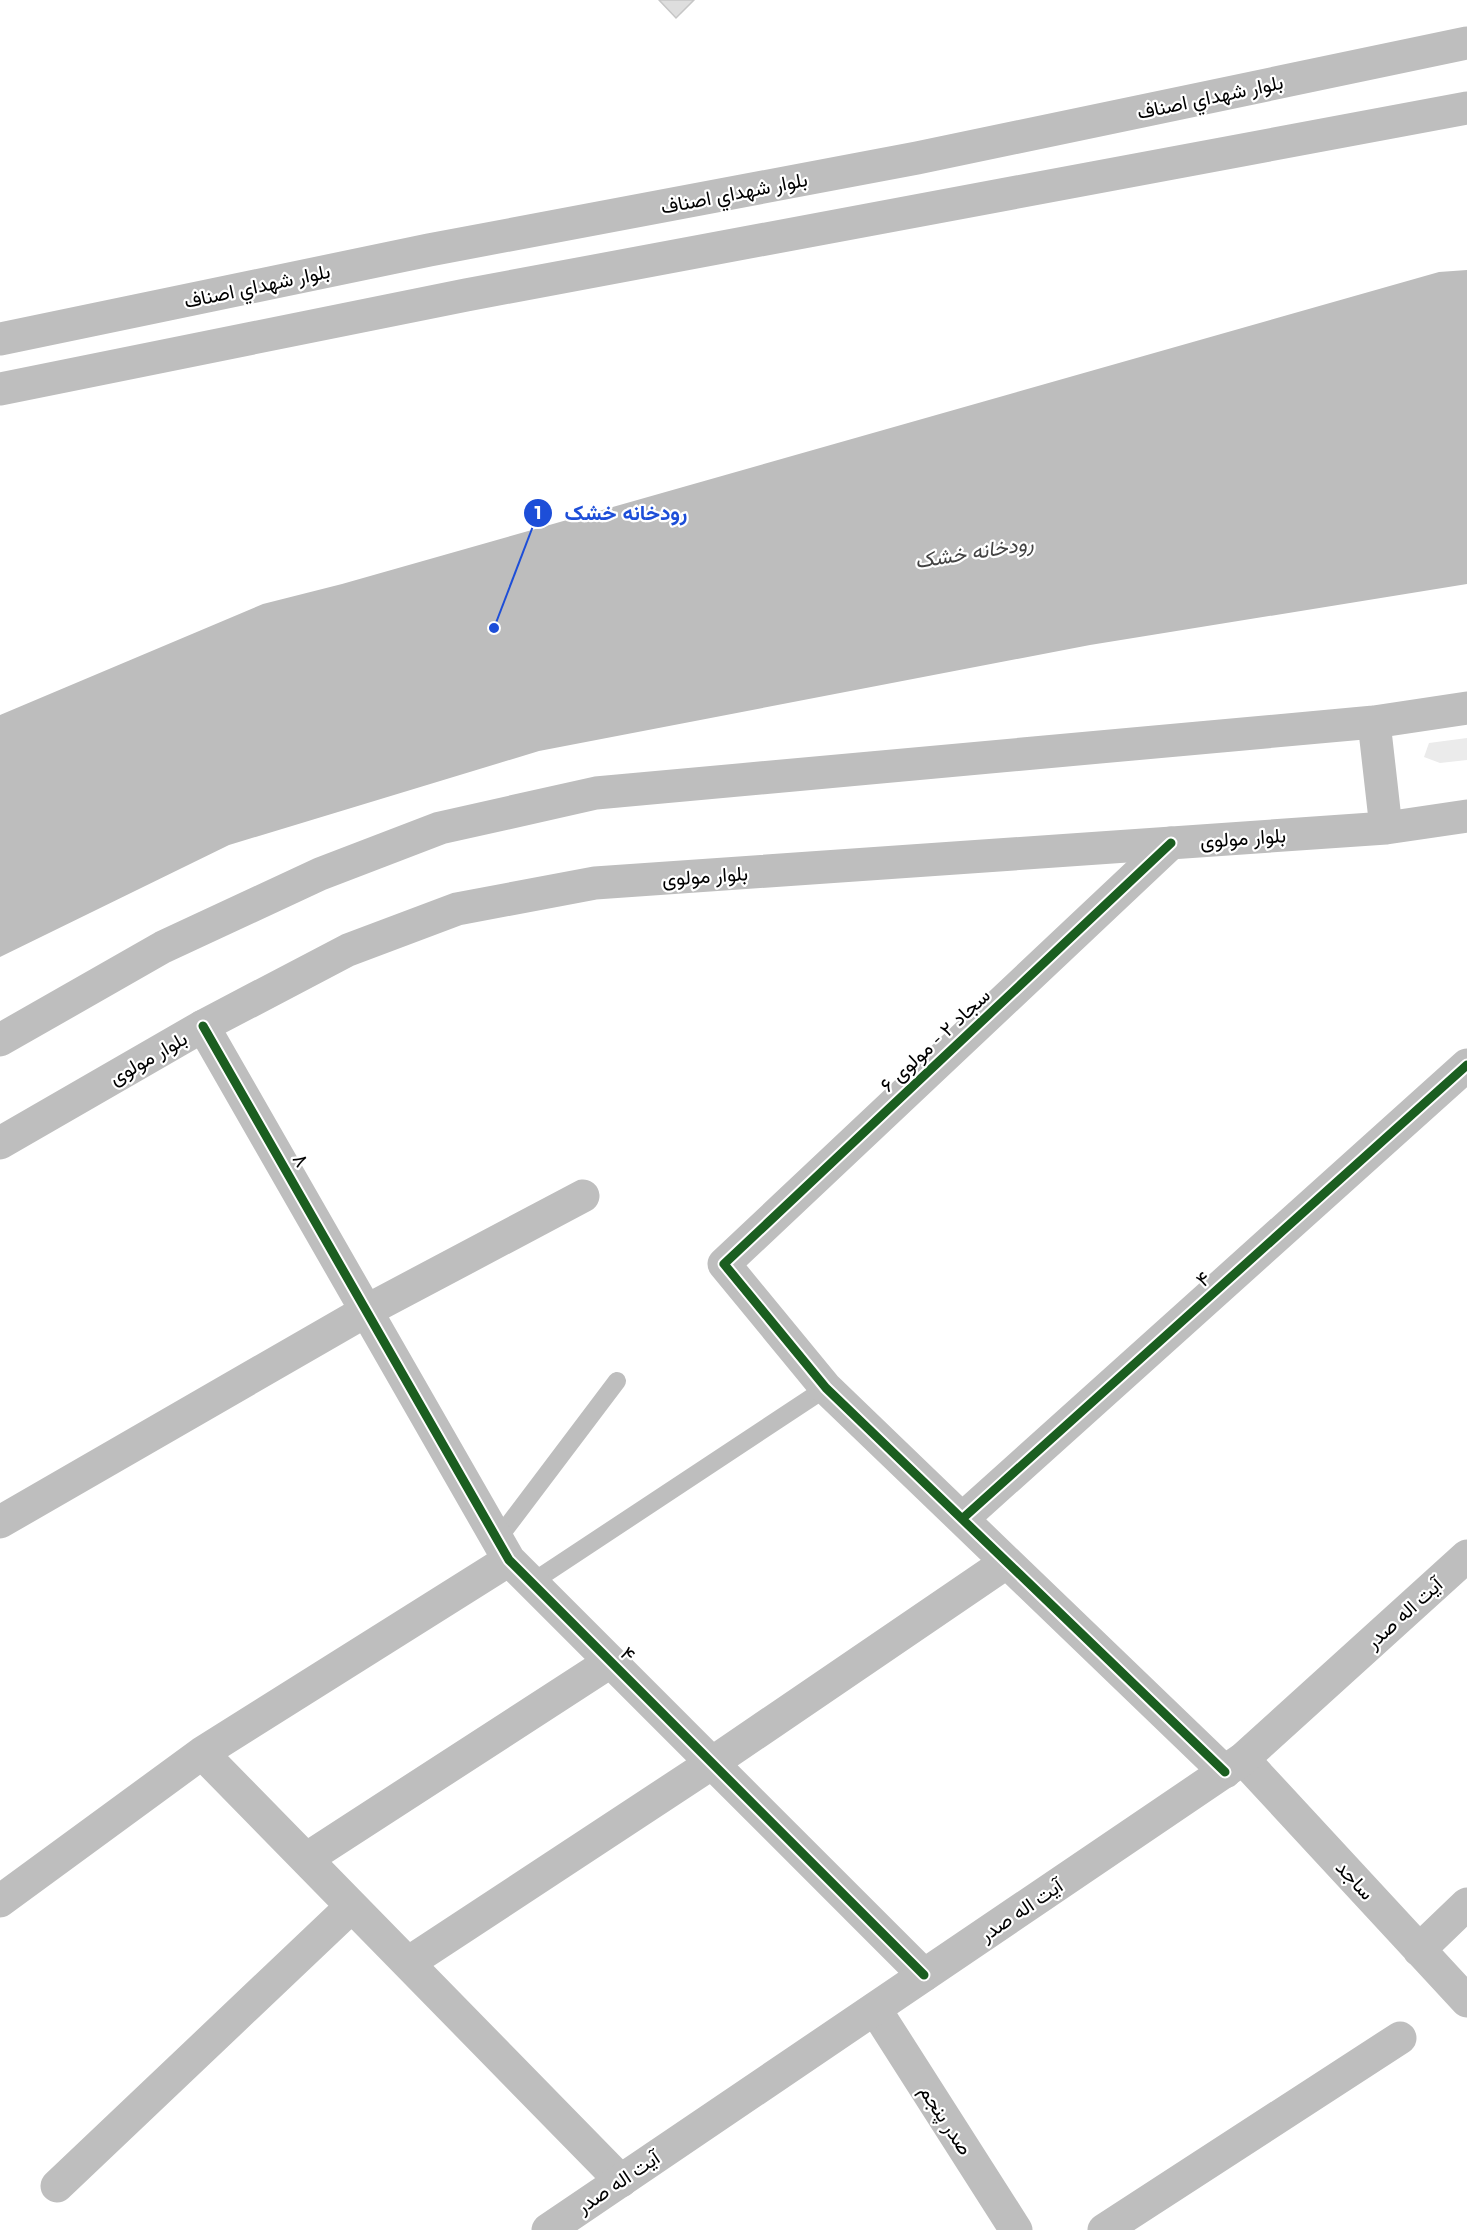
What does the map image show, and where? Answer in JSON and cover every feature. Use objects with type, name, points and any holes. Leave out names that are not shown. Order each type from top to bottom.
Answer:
[{"type":"street","name":"بلوار شهداي اصناف","points":[[0,339],[429,250],[917,158],[1467,43]]},
{"type":"street","points":[[0,389],[478,292],[1467,108]]},
{"type":"street","points":[[0,1040],[164,947],[320,874],[440,828],[596,793],[1374,722],[1467,708]]},
{"type":"street","points":[[1374,722],[1386,828]]},
{"type":"street","name":"بلوار مولوی","points":[[0,1143],[203,1026],[348,950],[457,909],[595,883],[1386,828],[1467,816]]},
{"type":"street","name":"سجاد ۲ - مولوی ۶","points":[[724,1264],[1171,843]]},
{"type":"street","name":"۸","points":[[203,1026],[366,1311]]},
{"type":"street","name":"۴","points":[[962,1519],[1467,1065]]},
{"type":"street","points":[[0,1522],[366,1311],[583,1196]]},
{"type":"street","name":"ساجد","points":[[724,1264],[826,1388],[1007,1562],[1234,1765],[1467,2001]]},
{"type":"street","name":"۴","points":[[366,1311],[512,1561],[924,1975]]},
{"type":"street","name":"آیت اله صدر","points":[[548,2230],[1234,1765],[1467,1556]]},
{"type":"street","points":[[0,1901],[202,1753],[512,1561]]},
{"type":"street","points":[[408,1963],[712,1763],[1007,1562]]},
{"type":"street","points":[[306,1859],[610,1662]]},
{"type":"street","points":[[202,1753],[621,2181]]},
{"type":"street","points":[[1419,1950],[1467,1904]]},
{"type":"street","points":[[57,2186],[352,1906]]},
{"type":"street","name":"صدر پنجم","points":[[875,2009],[1016,2230]]},
{"type":"street","points":[[1104,2230],[1401,2038]]},
{"type":"lane","points":[[512,1561],[617,1380]]},
{"type":"lane","points":[[512,1561],[826,1388]]},
{"type":"shaded area","points":[[1467,738],[1467,760],[1440,763],[1424,757],[1429,743]]},
{"type":"water","points":[[1467,270],[1467,584],[1090,645],[539,751],[229,845],[0,957],[0,715],[263,604],[342,584],[1439,272]]},
{"type":"building","points":[[659,0],[694,0],[676,18]]},
{"type":"cycle path","points":[[1171,843],[724,1264],[826,1388],[1225,1772]]},
{"type":"cycle path","points":[[203,1026],[509,1560],[924,1975]]},
{"type":"cycle path","points":[[962,1519],[1467,1065]]},
{"type":"place","name":"رودخانه خشک","points":[[494,628]]}]
